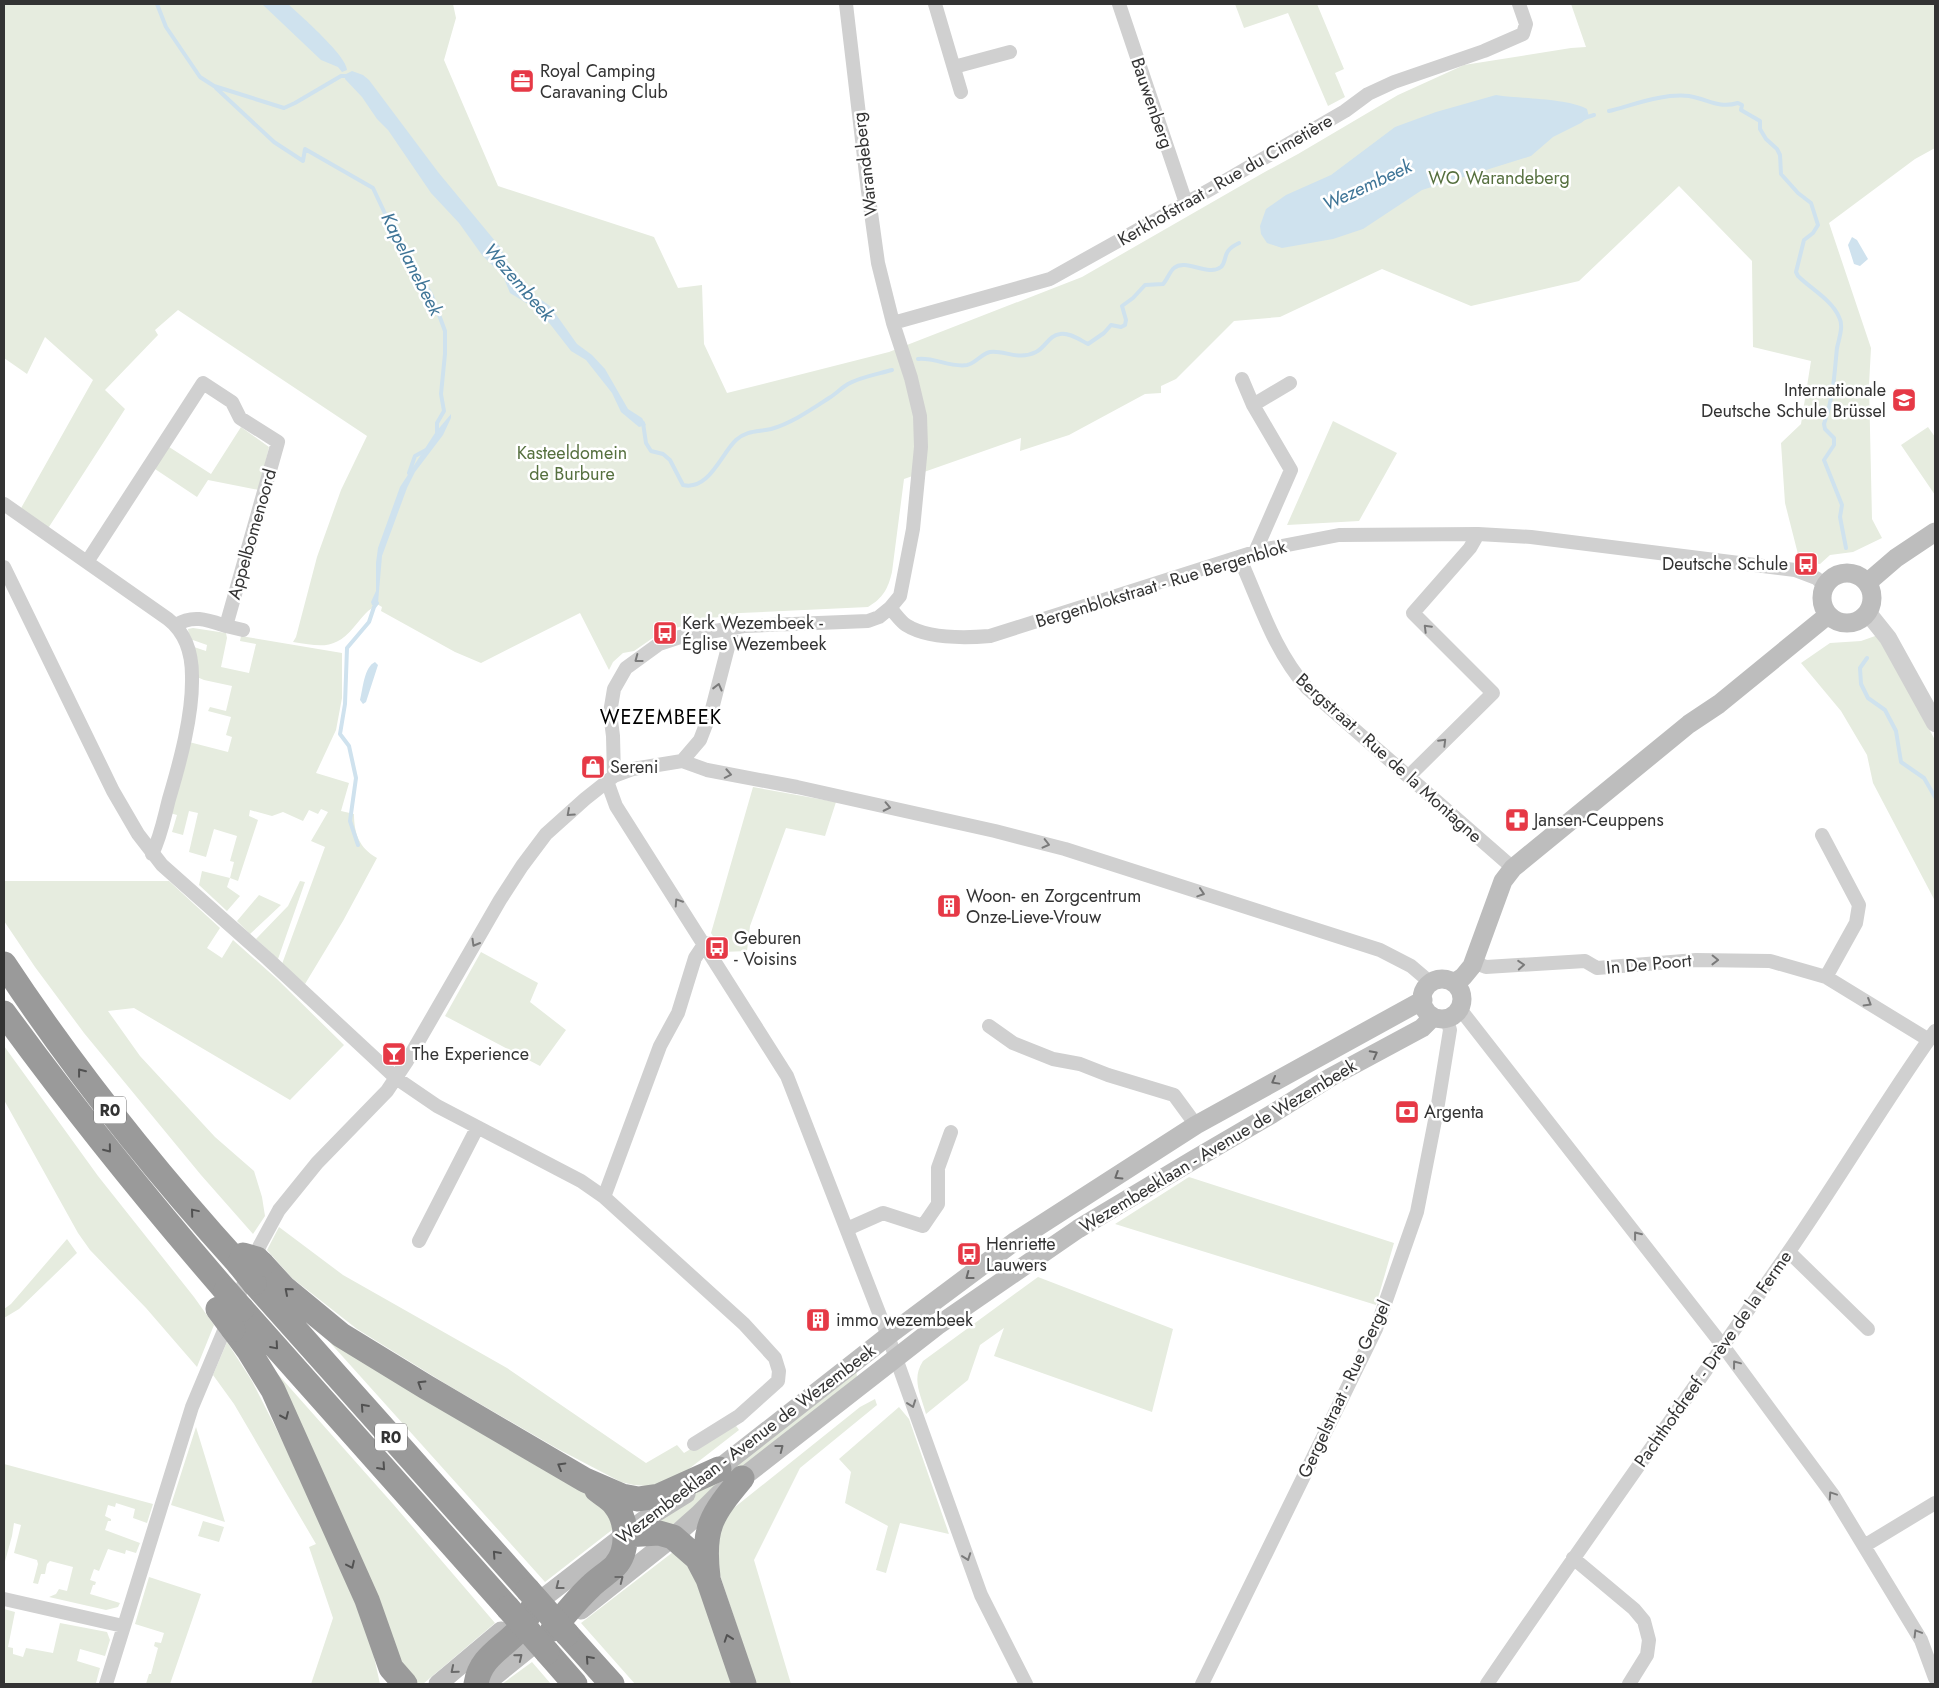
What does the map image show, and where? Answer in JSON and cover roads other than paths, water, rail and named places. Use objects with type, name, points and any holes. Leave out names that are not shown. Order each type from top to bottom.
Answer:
[{"type":"highway","name":"R0","points":[[4,964],[72,1060],[142,1151],[245,1263],[531,1598],[556,1638],[575,1684]]},
{"type":"highway","name":"R0","points":[[4,1013],[49,1075],[184,1242],[230,1310],[508,1608],[556,1638],[612,1684]]},
{"type":"highway","points":[[245,1263],[284,1288],[341,1335],[585,1480],[622,1496],[638,1499],[659,1496],[719,1469]]},
{"type":"highway","points":[[230,1310],[250,1351],[273,1390],[367,1600],[392,1668],[405,1684]]},
{"type":"highway","points":[[708,1579],[705,1551],[711,1522],[718,1506],[742,1478]]},
{"type":"highway","points":[[556,1638],[575,1602],[615,1566],[620,1558],[625,1535],[623,1518],[615,1504],[585,1480]]},
{"type":"highway","points":[[625,1535],[646,1532],[672,1537],[697,1558],[708,1579],[744,1684]]},
{"type":"highway","points":[[476,1684],[477,1677],[486,1660],[518,1631],[527,1619],[531,1598]]},
{"type":"highway","points":[[384,1649],[386,1684]]},
{"type":"main road","points":[[1867,583],[1896,558],[1935,532]]},
{"type":"main road","points":[[1845,574],[1861,577],[1867,583],[1872,596],[1872,617],[1848,623],[1841,622],[1828,615],[1822,602],[1823,594],[1826,586],[1838,575],[1845,574]]},
{"type":"main road","points":[[1454,983],[1463,977],[1473,962],[1503,881],[1513,868],[1689,724],[1719,704],[1828,615]]},
{"type":"main road","points":[[1445,980],[1454,983],[1462,996],[1447,1015],[1424,1007],[1423,1000],[1426,988],[1432,983],[1445,980]]},
{"type":"main road","name":"Wezembeeklaan - Avenue de Wezembeek","points":[[438,1684],[531,1598],[719,1469],[888,1336],[1014,1242],[1196,1125],[1423,1000]]},
{"type":"main road","name":"Wezembeeklaan - Avenue de Wezembeek","points":[[485,1684],[556,1638],[590,1603],[698,1515],[720,1493],[742,1478],[895,1358],[979,1296],[1078,1229],[1195,1158],[1272,1114],[1331,1077],[1447,1015]]},
{"type":"street","name":"Warandeberg","points":[[846,4],[873,232],[881,278],[911,378],[920,416],[921,447],[912,529],[900,596],[890,608]]},
{"type":"street","points":[[935,4],[961,92]]},
{"type":"street","name":"Bauwenberg","points":[[1119,4],[1186,203]]},
{"type":"street","name":"Kerkhofstraat - Rue du Cimetière","points":[[893,323],[1050,279],[1345,111],[1368,94],[1394,82],[1484,51],[1523,34],[1526,24],[1519,4]]},
{"type":"street","points":[[954,67],[1010,52]]},
{"type":"street","points":[[1242,379],[1253,405],[1291,470],[1255,552]]},
{"type":"street","name":"Appelbomenoord","points":[[87,562],[203,383],[232,402],[240,418],[278,442],[226,626]]},
{"type":"street","points":[[1253,405],[1290,383]]},
{"type":"street","points":[[4,504],[176,625],[182,633],[188,648],[192,668],[192,686],[180,758],[158,842],[152,854]]},
{"type":"street","name":"Bergenblokstraat - Rue Bergenblok","points":[[890,608],[905,625],[924,632],[964,638],[990,636],[1255,552],[1339,534],[1478,534],[1532,537],[1795,570],[1816,578],[1826,586]]},
{"type":"street","points":[[1409,776],[1493,693],[1413,613],[1470,548],[1478,534]]},
{"type":"street","name":"Bergstraat - Rue de la Montagne","points":[[1239,557],[1274,641],[1295,674],[1307,688],[1513,868]]},
{"type":"street","points":[[4,567],[113,791],[152,854],[162,865],[268,958],[396,1078],[436,1106],[581,1182],[604,1198],[735,1314],[769,1350],[777,1362],[780,1376],[778,1381],[739,1416],[694,1444]]},
{"type":"street","points":[[890,608],[879,617],[868,621],[778,623],[733,628],[669,640],[640,656],[626,668],[614,689],[611,700],[610,713],[613,736],[610,779],[616,806],[705,943],[787,1076],[888,1336],[981,1595],[1026,1684]]},
{"type":"street","points":[[1872,617],[1888,638],[1935,723]]},
{"type":"street","points":[[176,625],[185,619],[196,618],[243,630]]},
{"type":"street","points":[[682,761],[700,740],[709,717],[733,628]]},
{"type":"street","points":[[106,1684],[192,1407],[260,1245],[279,1210],[317,1164],[382,1097],[396,1078],[500,900],[546,834],[610,779],[634,769],[682,761],[707,770],[797,787],[995,830],[1065,849],[1380,950],[1410,966],[1432,983]]},
{"type":"street","points":[[1822,835],[1859,904],[1856,924],[1826,977]]},
{"type":"street","points":[[604,1198],[660,1046],[678,1013],[694,958],[705,943]]},
{"type":"street","name":"In De Poort","points":[[1473,962],[1486,967],[1586,961],[1597,968],[1696,960],[1770,961],[1826,977],[1932,1036]]},
{"type":"street","points":[[1447,1015],[1723,1346],[1833,1495],[1921,1640],[1935,1678]]},
{"type":"street","name":"Gergelstraat - Rue Gergel","points":[[1202,1684],[1376,1329],[1416,1212],[1437,1110],[1450,1030],[1447,1015]]},
{"type":"street","points":[[988,1026],[1013,1042],[1053,1059],[1080,1064],[1108,1075],[1174,1095],[1196,1125]]},
{"type":"street","name":"Pachthofdreef - Drève de la Ferme","points":[[1487,1684],[1789,1252],[1932,1036]]},
{"type":"street","points":[[419,1241],[477,1128]]},
{"type":"street","points":[[847,1229],[883,1213],[923,1226],[938,1204],[938,1168],[951,1132]]},
{"type":"street","points":[[1789,1252],[1868,1329]]},
{"type":"street","points":[[1864,1546],[1935,1503]]},
{"type":"street","points":[[1574,1558],[1634,1609],[1644,1621],[1649,1640],[1647,1655],[1629,1684]]},
{"type":"street","points":[[4,1599],[123,1626]]},
{"type":"water","points":[[262,4],[288,4],[331,46],[345,64],[347,70],[342,72],[338,67],[321,60]]},
{"type":"water","points":[[352,71],[363,75],[369,80],[438,172],[500,247],[514,275],[526,289],[550,306],[577,344],[592,355],[605,369],[628,409],[642,418],[646,425],[639,427],[621,412],[612,393],[586,360],[571,351],[536,309],[510,293],[503,276],[482,255],[459,223],[431,193],[388,130],[345,79],[346,74]]},
{"type":"water","points":[[1496,95],[1543,99],[1578,105],[1587,109],[1589,117],[1553,137],[1531,156],[1422,190],[1363,229],[1333,239],[1282,248],[1267,243],[1261,234],[1260,226],[1266,209],[1286,195],[1331,175],[1395,127],[1436,112]]},
{"type":"water","points":[[1852,237],[1857,240],[1868,259],[1860,266],[1854,264],[1848,245]]},
{"type":"water","points":[[451,414],[443,435],[415,472],[407,488],[382,556],[378,603],[372,605],[371,602],[376,591],[378,548],[400,487],[435,433]]},
{"type":"water","points":[[375,662],[378,665],[366,702],[363,704],[360,700],[364,679],[368,668]]},
{"type":"waterway","name":"Wezembeek","points":[[157,4],[166,27],[200,77],[214,86],[284,108],[341,76],[350,76]]},
{"type":"waterway","name":"Kapelanebeek","points":[[216,88],[274,142],[303,161],[305,149],[373,188],[388,220],[432,296],[445,331],[441,394],[444,411],[437,423],[437,434]]},
{"type":"waterway","name":"Wezembeek","points":[[1609,111],[1669,96],[1696,97],[1725,105],[1738,103],[1742,105],[1741,110],[1760,121],[1760,129],[1780,155],[1781,174],[1798,193],[1811,203],[1818,225],[1813,233],[1804,240],[1796,272],[1798,276],[1831,305],[1836,311],[1841,324],[1832,395],[1824,424],[1825,429],[1834,438],[1834,445],[1824,460],[1842,505],[1840,517],[1846,548]]},
{"type":"waterway","name":"Wezembeek","points":[[1584,118],[1594,115]]},
{"type":"waterway","name":"Wezembeek","points":[[918,359],[961,366],[970,364],[990,352],[1029,355],[1039,350],[1056,335],[1063,334],[1088,344],[1104,333],[1111,325],[1121,327],[1125,325],[1126,320],[1122,306],[1133,298],[1145,285],[1163,284],[1173,269],[1179,265],[1216,270],[1223,264],[1227,252],[1239,243]]},
{"type":"waterway","name":"Wezembeek","points":[[643,423],[646,443],[651,451],[663,454],[670,460],[683,485],[692,485],[707,477],[730,446],[740,437],[748,433],[771,429],[787,423],[809,411],[845,386],[892,370]]},
{"type":"waterway","name":"Kapelanebeek","points":[[409,473],[415,456],[426,450]]},
{"type":"waterway","name":"Kapelanebeek","points":[[358,845],[350,821],[356,778],[349,746],[340,734],[345,704],[347,648],[369,622],[377,603]]},
{"type":"waterway","name":"Wezembeek","points":[[1867,658],[1860,668],[1861,684],[1868,698],[1885,710],[1896,731],[1901,762],[1924,778],[1935,797]]},
{"type":"place","name":"Royal Camping Caravaning Club","points":[[522,81]]},
{"type":"place","name":"Internationale Deutsche Schule Brüssel","points":[[1904,400]]},
{"type":"place","name":"Deutsche Schule","points":[[1806,564]]},
{"type":"place","name":"Kerk Wezembeek - Église Wezembeek","points":[[665,633]]},
{"type":"place","name":"Sereni","points":[[593,767]]},
{"type":"place","name":"Jansen-Ceuppens","points":[[1517,820]]},
{"type":"place","name":"Woon- en Zorgcentrum Onze-Lieve-Vrouw","points":[[949,906]]},
{"type":"place","name":"Geburen - Voisins","points":[[717,948]]},
{"type":"place","name":"The Experience","points":[[394,1054]]},
{"type":"place","name":"Argenta","points":[[1407,1112]]},
{"type":"place","name":"Henriette Lauwers","points":[[969,1254]]},
{"type":"place","name":"immo wezembeek","points":[[818,1320]]},
{"type":"district","name":"WEZEMBEEK","points":[[661,717]]},
{"type":"park label","name":"WO Warandeberg","points":[[1499,178]]},
{"type":"park label","name":"Kasteeldomein de Burbure","points":[[572,463]]}]
